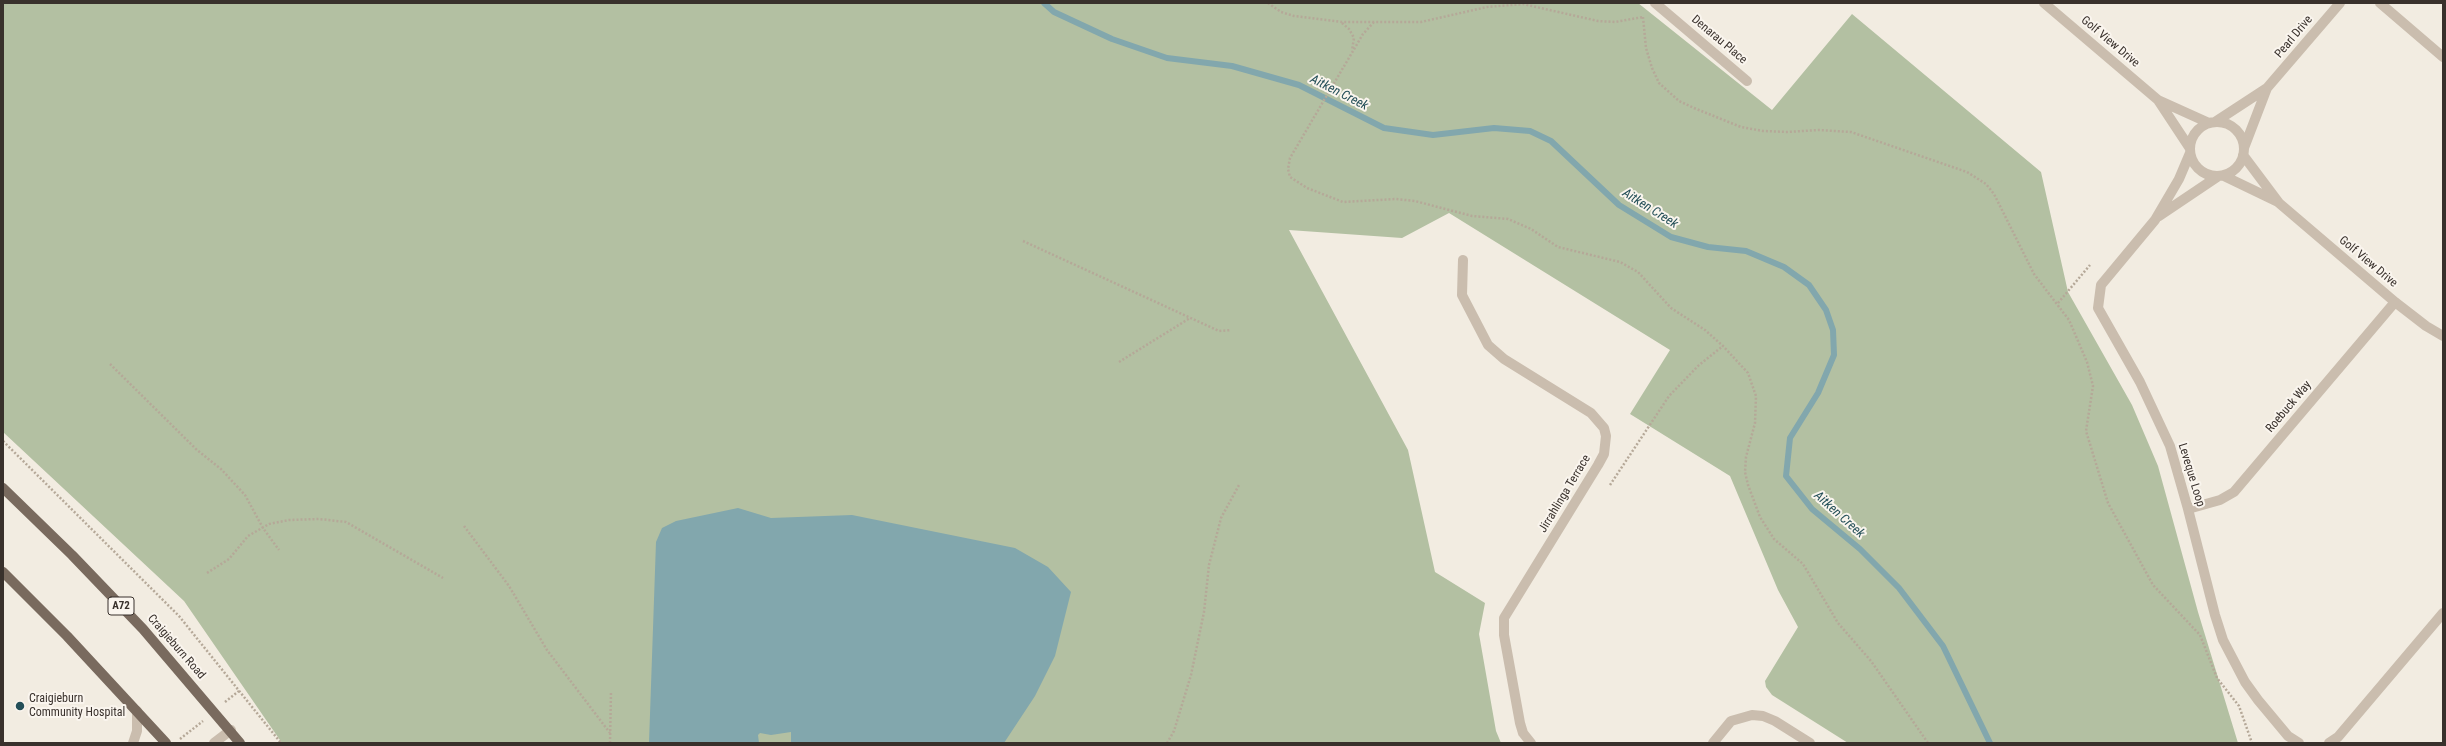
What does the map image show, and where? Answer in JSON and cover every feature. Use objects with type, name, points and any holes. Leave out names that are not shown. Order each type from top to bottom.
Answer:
[{"type":"main road","name":"Craigieburn Road","points":[[3,488],[72,555],[143,629],[231,730],[240,743]]},
{"type":"main road","points":[[3,572],[166,743]]},
{"type":"street","name":"Denarau Place","points":[[1655,3],[1747,81]]},
{"type":"street","name":"Golf View Drive","points":[[2044,3],[2158,100],[2190,150]]},
{"type":"street","name":"Pearl Drive","points":[[2212,123],[2268,88],[2340,3]]},
{"type":"street","points":[[2380,3],[2443,56]]},
{"type":"street","name":"Pearl Drive","points":[[2244,151],[2268,88]]},
{"type":"street","name":"Golf View Drive","points":[[2158,100],[2212,123]]},
{"type":"street","points":[[2212,123],[2235,129],[2243,141],[2244,151],[2237,168],[2221,176],[2199,170],[2190,150],[2198,130],[2212,123]]},
{"type":"street","name":"Leveque Loop","points":[[2190,150],[2179,179],[2155,220],[2105,278],[2098,292],[2098,308],[2140,382],[2161,425],[2177,464],[2215,615],[2233,660],[2244,682],[2271,718],[2288,736],[2299,743]]},
{"type":"street","name":"Golf View Drive","points":[[2244,151],[2279,203]]},
{"type":"street","name":"Golf View Drive","points":[[2221,176],[2279,203],[2395,302],[2426,326],[2443,336]]},
{"type":"street","name":"Leveque Loop","points":[[2155,220],[2221,176]]},
{"type":"street","name":"Jirrahlinga Terrace","points":[[1463,260],[1462,295],[1488,345],[1504,359],[1591,413],[1604,428],[1606,436],[1604,454],[1598,465],[1504,618],[1504,635],[1520,723],[1523,733],[1531,743]]},
{"type":"street","name":"Roebuck Way","points":[[2188,509],[2220,500],[2234,492],[2395,302]]},
{"type":"street","points":[[2329,743],[2338,737],[2443,613]]},
{"type":"street","points":[[133,743],[137,731],[137,711]]},
{"type":"street","points":[[1713,743],[1731,721],[1752,715],[1762,716],[1775,721],[1810,743]]},
{"type":"street","points":[[214,743],[231,730]]},
{"type":"path","points":[[1268,3],[1281,12],[1294,16],[1342,22],[1422,22],[1487,7],[1523,4],[1598,21],[1615,22],[1643,17],[1646,48],[1652,68],[1659,83],[1673,97],[1694,108],[1741,127],[1763,131],[1787,132],[1818,130],[1850,132],[1941,162],[1978,178],[1994,194],[2034,274],[2058,303],[2076,335],[2092,377],[2086,431],[2108,502],[2153,585],[2200,635],[2217,678],[2239,706],[2252,743]]},
{"type":"path","points":[[1342,22],[1349,29],[1354,38],[1352,52]]},
{"type":"path","points":[[1374,22],[1363,34],[1290,158],[1288,169],[1295,182],[1343,202],[1396,198],[1415,201],[1472,216],[1508,219],[1519,222],[1558,247],[1630,266],[1671,308],[1705,330],[1738,361],[1753,384],[1756,416],[1745,472],[1748,485],[1760,517],[1774,539],[1803,564],[1838,623],[1871,661],[1928,743]]},
{"type":"path","points":[[1023,241],[1219,331],[1231,330]]},
{"type":"path","points":[[2058,303],[2090,265]]},
{"type":"path","points":[[1119,362],[1191,318]]},
{"type":"path","points":[[1610,485],[1669,396],[1699,365],[1723,346]]},
{"type":"path","points":[[110,364],[197,450],[221,469],[245,495],[263,528],[279,550]]},
{"type":"path","points":[[3,441],[179,616],[281,743]]},
{"type":"path","points":[[1167,743],[1174,731],[1192,675],[1204,612],[1209,565],[1220,518],[1239,485]]},
{"type":"path","points":[[207,574],[230,559],[248,536],[263,528],[289,520],[320,520],[346,522],[408,555],[443,578]]},
{"type":"path","points":[[464,526],[509,586],[547,650],[610,733]]},
{"type":"path","points":[[610,743],[611,691]]},
{"type":"green space","points":[[3,3],[1638,3],[1772,110],[1852,14],[2041,172],[2068,292],[2132,405],[2158,466],[2198,612],[2238,743],[1848,743],[1772,695],[1766,687],[1765,681],[1798,627],[1778,590],[1730,476],[1630,414],[1670,350],[1449,213],[1402,238],[1289,230],[1408,450],[1435,572],[1485,603],[1479,634],[1496,731],[1501,743],[282,743],[184,601],[3,432]]},
{"type":"water","points":[[738,508],[771,518],[852,515],[1015,548],[1048,567],[1071,592],[1055,656],[1035,696],[1004,743],[794,743],[791,742],[791,732],[771,735],[760,733],[758,735],[759,743],[649,743],[656,542],[662,528],[676,521]]},
{"type":"waterway","name":"Aitken Creek","points":[[1044,3],[1054,12],[1112,39],[1167,58],[1232,66],[1299,85],[1384,128],[1433,135],[1494,128],[1530,131],[1551,141],[1619,205],[1671,237],[1708,247],[1746,251],[1784,267],[1809,285],[1826,310],[1833,330],[1834,355],[1818,393],[1790,438],[1786,476],[1812,509],[1860,549],[1899,588],[1943,646],[1990,743]]},
{"type":"place","name":"Craigieburn Community Hospital","points":[[20,706]]}]
